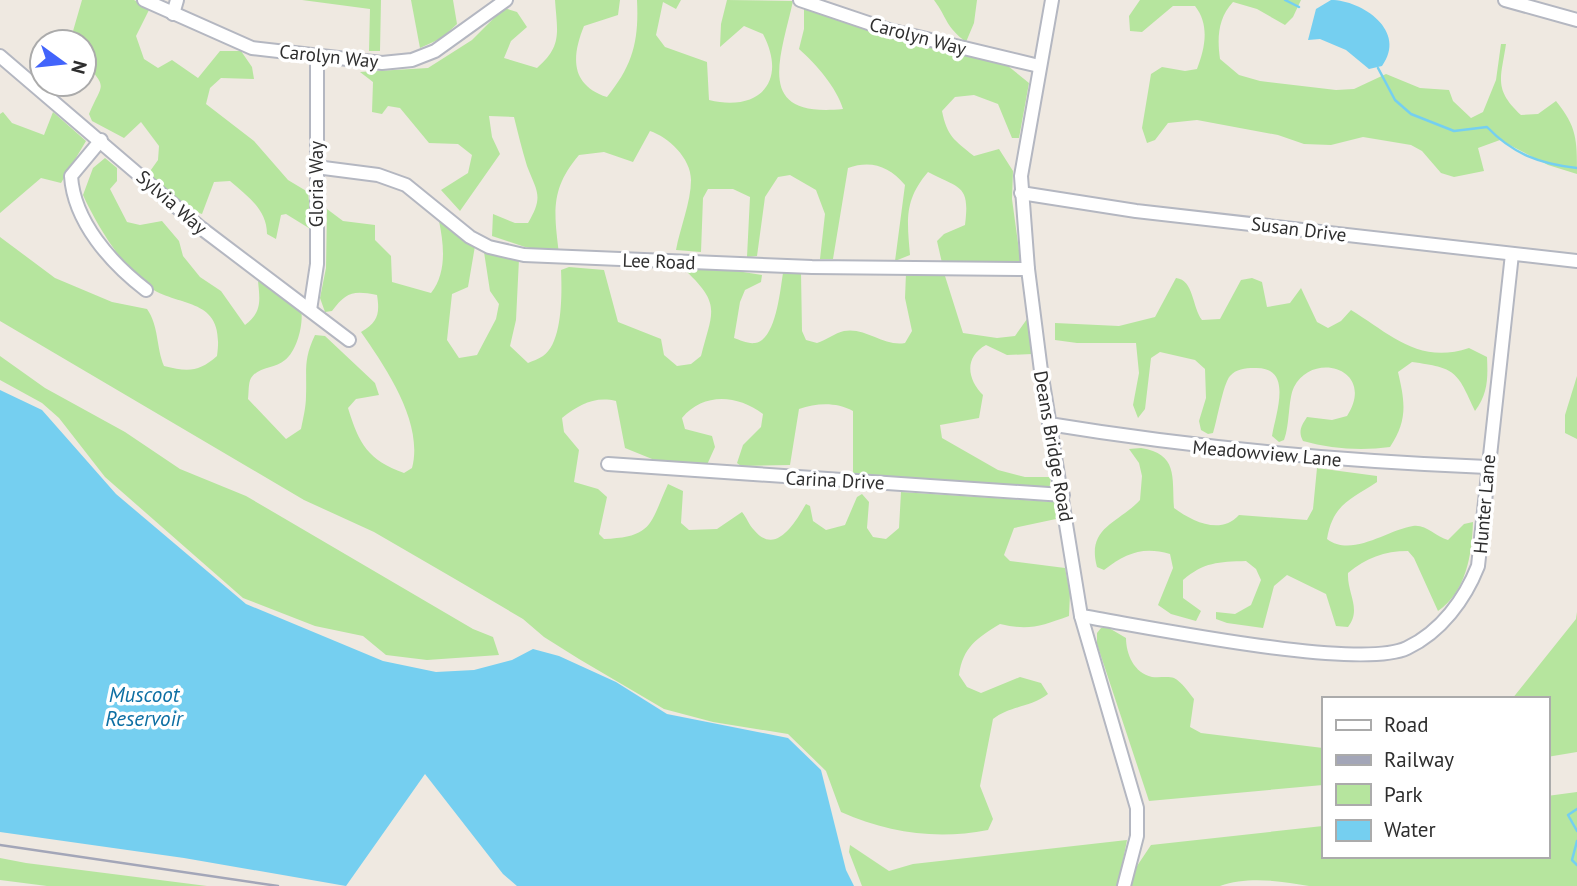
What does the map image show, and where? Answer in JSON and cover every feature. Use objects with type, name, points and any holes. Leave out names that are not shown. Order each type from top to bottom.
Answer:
[{"type":"street","name":"Carolyn Way","points":[[144,0],[252,48],[382,63],[412,60],[435,51],[506,0]]},
{"type":"street","points":[[173,15],[177,0]]},
{"type":"street","name":"Carolyn Way","points":[[800,0],[889,30],[1039,66]]},
{"type":"street","name":"Deans Bridge Road","points":[[1052,0],[1022,160],[1021,194],[1028,269],[1049,424],[1063,495],[1081,616],[1137,808],[1137,836],[1124,886]]},
{"type":"street","points":[[1505,0],[1577,20]]},
{"type":"street","name":"Sylvia Way","points":[[0,56],[201,228],[349,340]]},
{"type":"street","name":"Gloria Way","points":[[310,310],[317,264],[317,56]]},
{"type":"street","points":[[101,141],[71,176],[72,193],[79,212],[113,261],[146,290]]},
{"type":"street","name":"Lee Road","points":[[316,167],[378,175],[406,185],[418,192],[470,237],[499,250],[524,255],[812,267],[1028,269]]},
{"type":"street","name":"Susan Drive","points":[[1021,194],[1136,211],[1577,261]]},
{"type":"street","name":"Hunter Lane","points":[[1081,616],[1310,651],[1374,656],[1407,648],[1455,609],[1469,589],[1478,566],[1512,254]]},
{"type":"street","name":"Meadowview Lane","points":[[1049,424],[1168,444],[1261,454],[1487,467]]},
{"type":"street","name":"Carina Drive","points":[[608,464],[1063,495]]},
{"type":"green space","points":[[82,0],[134,0],[150,8],[136,36],[144,59],[158,68],[172,60],[198,78],[220,51],[241,51],[252,67],[254,79],[221,78],[210,88],[206,104],[254,141],[288,180],[308,192],[312,230],[286,214],[281,215],[276,239],[267,234],[260,210],[230,181],[214,182],[202,214],[185,208],[148,174],[158,160],[159,146],[141,122],[124,138],[92,121],[89,114],[101,86],[98,79],[98,28],[74,28]]},
{"type":"green space","points":[[302,0],[381,0],[380,51],[369,51],[370,9]]},
{"type":"green space","points":[[411,0],[453,0],[457,24],[442,38],[420,48]]},
{"type":"green space","points":[[555,0],[620,0],[618,15],[584,26],[577,49],[580,78],[595,92],[607,97],[623,74],[632,52],[637,28],[637,0],[681,0],[676,9],[663,2],[656,35],[665,47],[707,62],[709,100],[742,102],[764,90],[770,79],[770,51],[763,34],[744,26],[720,47],[721,24],[727,0],[793,1],[783,44],[780,80],[785,94],[796,104],[815,109],[843,109],[825,77],[799,49],[804,29],[804,3],[888,36],[1008,66],[1029,83],[1019,138],[1012,138],[998,104],[974,95],[955,97],[942,111],[949,132],[961,146],[974,156],[999,149],[1013,171],[1012,199],[1021,265],[942,263],[937,241],[944,234],[965,225],[966,202],[961,190],[956,186],[928,172],[911,201],[908,231],[910,255],[895,261],[905,185],[893,173],[872,165],[848,168],[833,259],[820,259],[825,214],[816,190],[790,175],[778,177],[765,197],[757,256],[747,257],[750,197],[733,189],[708,189],[703,198],[701,252],[676,250],[689,197],[690,172],[683,156],[664,138],[650,131],[633,162],[604,152],[579,155],[570,167],[556,202],[559,254],[492,236],[493,214],[515,223],[528,223],[536,206],[536,188],[514,117],[489,116],[492,137],[500,154],[460,211],[441,190],[468,173],[472,155],[458,144],[429,143],[400,108],[388,106],[382,114],[372,112],[373,82],[360,72],[428,68],[472,40],[504,8],[517,12],[527,27],[511,41],[504,58],[537,68],[555,45]]},
{"type":"green space","points":[[934,0],[977,0],[974,23],[966,42],[950,27]]},
{"type":"green space","points":[[1140,0],[1301,0],[1293,17],[1285,25],[1257,9],[1233,2],[1224,15],[1220,29],[1220,59],[1239,75],[1260,81],[1336,90],[1354,89],[1386,74],[1420,88],[1449,90],[1453,101],[1471,118],[1483,112],[1496,80],[1501,44],[1506,44],[1501,82],[1506,98],[1521,115],[1538,114],[1556,101],[1572,126],[1577,151],[1577,174],[1548,165],[1500,140],[1478,148],[1484,171],[1454,177],[1441,173],[1422,151],[1411,145],[1363,137],[1331,145],[1304,144],[1278,135],[1197,120],[1168,123],[1155,140],[1147,143],[1142,128],[1151,74],[1162,67],[1185,71],[1197,69],[1205,37],[1203,21],[1195,6],[1173,6],[1142,32],[1130,31],[1129,16]]},
{"type":"green space","points":[[3,112],[12,123],[44,135],[53,112],[86,141],[61,183],[41,178],[0,213],[0,114]]},
{"type":"green space","points":[[105,158],[117,168],[117,181],[110,189],[127,222],[140,225],[162,221],[179,241],[183,256],[200,277],[221,291],[245,325],[259,306],[258,281],[301,309],[300,329],[293,350],[281,363],[254,374],[249,383],[248,399],[286,439],[301,429],[306,404],[306,365],[309,351],[315,335],[325,336],[375,383],[379,395],[356,399],[348,408],[361,441],[373,456],[404,473],[412,468],[414,451],[408,415],[391,379],[361,332],[371,325],[376,317],[377,295],[351,294],[332,311],[325,312],[320,298],[326,268],[327,209],[343,221],[375,225],[375,240],[391,256],[392,282],[431,293],[442,268],[443,249],[439,221],[475,246],[468,287],[452,294],[447,340],[459,358],[477,355],[496,319],[499,304],[490,291],[484,252],[519,259],[516,320],[510,346],[528,363],[543,356],[554,340],[560,316],[561,270],[569,267],[604,270],[618,322],[661,339],[664,355],[677,366],[691,364],[701,356],[711,319],[705,292],[686,271],[718,268],[762,275],[761,282],[745,290],[740,302],[734,338],[750,343],[762,340],[768,333],[778,302],[783,273],[801,273],[802,331],[806,340],[817,343],[841,332],[852,331],[890,342],[905,343],[912,331],[905,298],[906,273],[945,276],[963,333],[997,338],[1015,336],[1027,319],[1032,354],[1007,355],[986,345],[979,350],[970,368],[974,382],[983,395],[979,418],[940,425],[942,438],[998,470],[1025,477],[1051,477],[1049,491],[853,475],[853,411],[833,405],[799,409],[790,465],[741,466],[737,463],[743,445],[761,427],[763,414],[753,407],[731,400],[710,400],[690,410],[682,418],[685,429],[712,436],[715,447],[706,467],[657,461],[625,448],[616,401],[587,403],[562,418],[564,432],[579,450],[574,482],[598,489],[607,497],[599,534],[604,539],[633,535],[648,525],[668,484],[683,491],[681,523],[689,530],[717,529],[742,512],[754,530],[770,540],[784,534],[791,527],[806,504],[810,506],[813,521],[826,530],[845,525],[857,497],[862,494],[869,502],[867,528],[873,537],[886,539],[899,528],[901,492],[1055,502],[1056,519],[1014,528],[1004,555],[1010,561],[1065,568],[1070,593],[1069,616],[1035,626],[1000,624],[972,644],[961,665],[959,675],[967,687],[981,693],[1020,677],[1041,683],[1048,694],[993,719],[980,786],[993,819],[988,830],[950,834],[913,833],[877,825],[841,812],[826,771],[788,734],[713,722],[664,709],[579,659],[544,637],[523,619],[455,579],[374,532],[304,500],[0,321],[0,237],[55,278],[112,302],[147,309],[154,322],[164,366],[199,368],[217,356],[218,336],[214,322],[206,312],[157,292],[145,284],[118,255],[95,218],[83,195],[93,168]]},
{"type":"green space","points":[[1176,278],[1182,280],[1190,289],[1202,320],[1220,319],[1241,280],[1252,278],[1262,282],[1267,307],[1290,303],[1301,288],[1317,322],[1328,328],[1341,321],[1351,310],[1392,337],[1419,350],[1451,352],[1469,348],[1487,357],[1485,392],[1475,411],[1464,387],[1453,374],[1438,367],[1412,362],[1398,372],[1403,411],[1400,428],[1390,447],[1358,449],[1324,446],[1303,441],[1300,432],[1303,423],[1307,417],[1332,420],[1347,416],[1354,400],[1354,386],[1348,376],[1339,370],[1315,369],[1303,376],[1294,387],[1286,434],[1284,440],[1279,442],[1272,436],[1279,403],[1278,382],[1274,374],[1266,369],[1244,369],[1235,372],[1227,380],[1213,433],[1208,434],[1201,430],[1199,421],[1206,398],[1205,369],[1195,360],[1160,352],[1151,358],[1145,409],[1138,418],[1133,405],[1139,373],[1136,343],[1077,343],[1055,340],[1055,323],[1119,326],[1155,317]]},
{"type":"green space","points":[[0,356],[45,388],[125,432],[180,469],[246,496],[473,629],[493,637],[499,655],[427,660],[386,655],[363,636],[315,626],[243,598],[105,477],[59,418],[42,403],[0,380]]},
{"type":"green space","points":[[1577,376],[1577,439],[1565,433],[1565,415]]},
{"type":"green space","points":[[1141,448],[1161,455],[1171,468],[1174,508],[1198,522],[1207,524],[1224,524],[1239,515],[1307,520],[1313,509],[1317,468],[1377,476],[1377,482],[1338,510],[1327,539],[1347,546],[1370,541],[1403,528],[1418,526],[1448,540],[1464,524],[1473,522],[1466,572],[1455,594],[1438,611],[1414,558],[1408,551],[1376,556],[1348,573],[1354,614],[1348,627],[1336,626],[1326,594],[1287,575],[1274,586],[1263,628],[1216,619],[1216,612],[1235,614],[1251,605],[1261,580],[1256,569],[1246,561],[1219,563],[1205,566],[1183,580],[1183,598],[1201,611],[1196,621],[1171,614],[1158,605],[1173,568],[1170,554],[1143,551],[1127,555],[1104,570],[1097,567],[1096,543],[1100,534],[1140,500],[1142,476],[1139,463],[1129,449]]},
{"type":"green space","points":[[1577,612],[1577,752],[1549,757],[1549,697],[1514,697],[1576,619]]},
{"type":"green space","points":[[1101,628],[1109,628],[1126,638],[1129,656],[1140,671],[1152,677],[1174,678],[1183,685],[1194,699],[1190,727],[1201,733],[1322,748],[1322,785],[1149,801],[1097,644],[1097,633]]},
{"type":"green space","points":[[1577,792],[1577,886],[1309,886],[1253,880],[1220,886],[1131,886],[1135,869],[1151,845],[1322,826],[1322,858],[1549,858],[1549,796]]},
{"type":"green space","points":[[1127,840],[1118,886],[862,886],[849,852],[850,845],[889,871],[913,864]]},
{"type":"green space","points":[[0,858],[207,886],[47,886],[0,880]]},
{"type":"water","points":[[1331,0],[1356,5],[1378,20],[1389,41],[1389,53],[1382,66],[1369,69],[1346,50],[1320,39],[1308,40],[1316,9]]},
{"type":"water","name":"Muscoot Reservoir","points":[[0,390],[42,410],[116,494],[246,604],[383,661],[436,672],[474,670],[512,660],[533,649],[559,656],[616,682],[667,714],[788,738],[821,770],[846,870],[854,886],[517,886],[503,874],[425,774],[346,886],[184,858],[0,832]]},
{"type":"waterway","points":[[1285,0],[1299,7]]},
{"type":"waterway","points":[[1378,68],[1395,100],[1411,114],[1454,131],[1487,127],[1517,151],[1551,164],[1577,168]]},
{"type":"waterway","points":[[1577,809],[1568,815],[1577,831]]},
{"type":"waterway","points":[[1577,841],[1572,860],[1577,865]]},
{"type":"railway","points":[[0,845],[278,886]]}]
